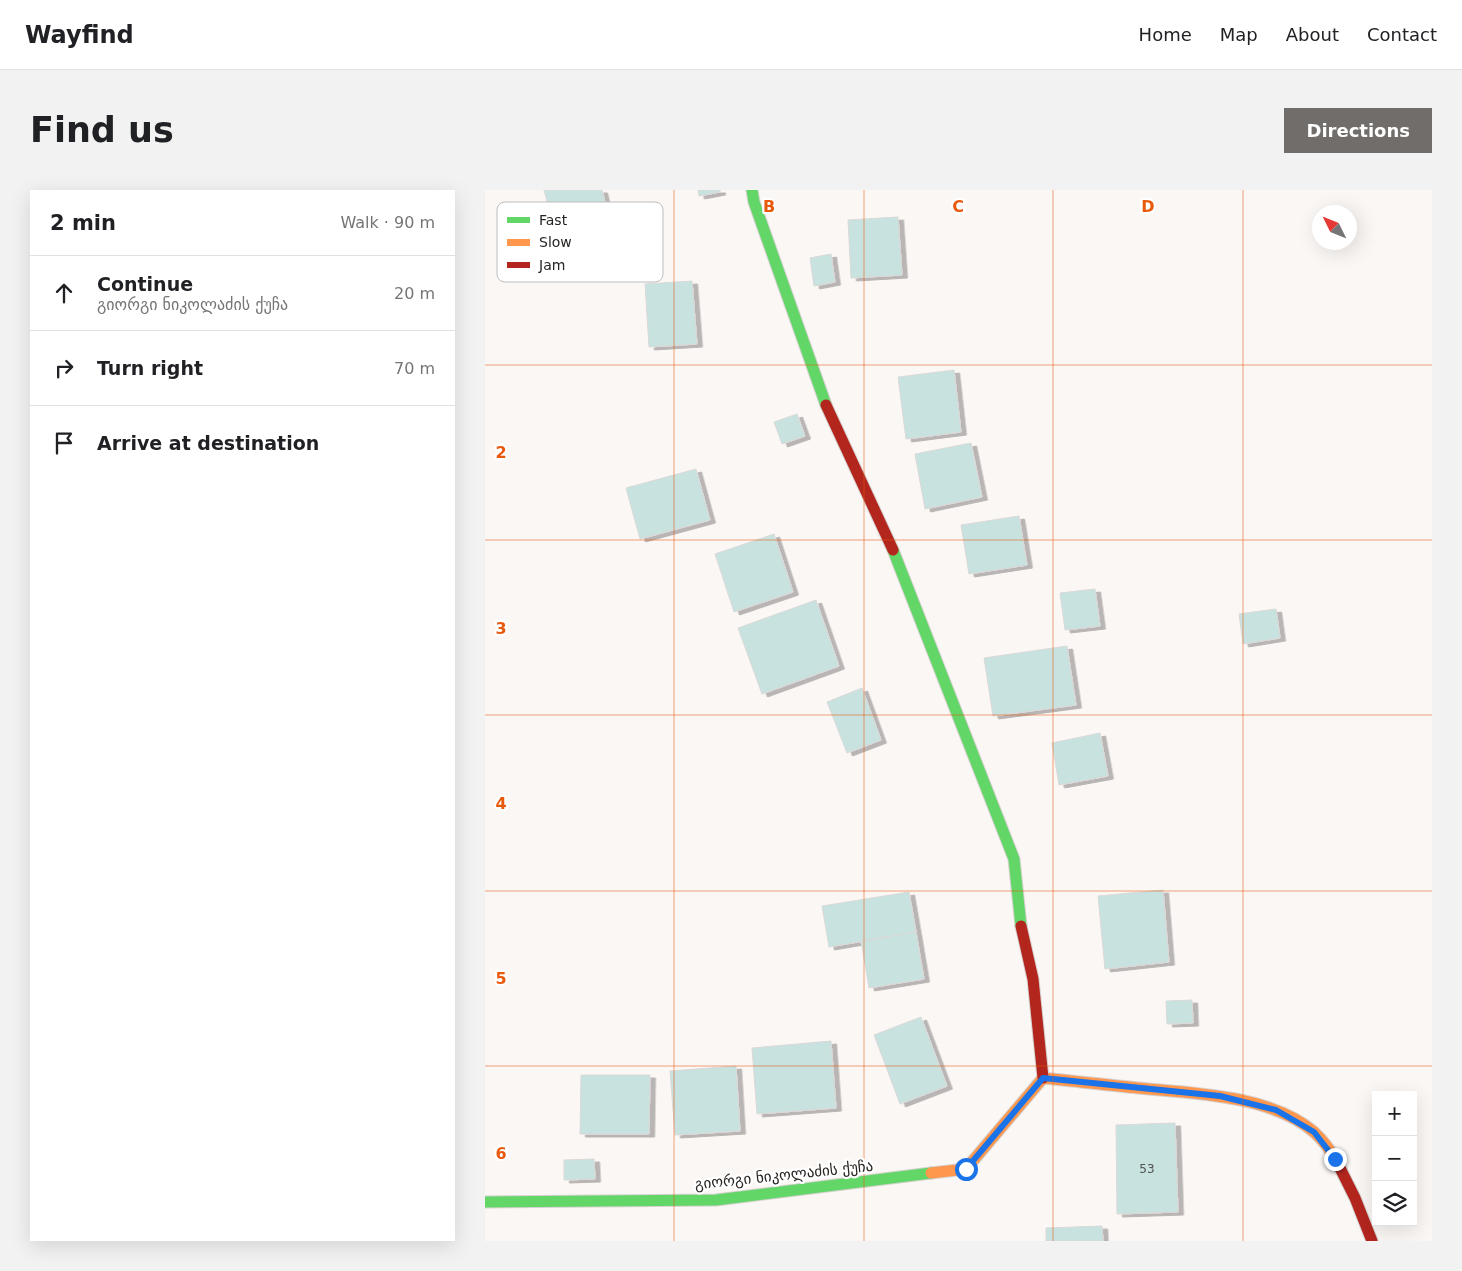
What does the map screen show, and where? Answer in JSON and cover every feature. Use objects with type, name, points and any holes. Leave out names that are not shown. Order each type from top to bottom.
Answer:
[{"type":"street","points":[[752,190],[754,202],[824,402],[901,568],[1014,859],[1023,933],[1033,979],[1043,1078],[1220,1096],[1276,1110],[1314,1132],[1335,1159],[1359,1206],[1372,1241]]},
{"type":"street","name":"გიორგი ნიკოლაძის ქუჩა","points":[[485,1202],[716,1200],[966,1169],[1043,1078]]},
{"type":"building","points":[[544,190],[602,190],[605,202],[547,202]]},
{"type":"building","points":[[698,190],[720,190],[720,192],[699,196]]},
{"type":"building","points":[[898,217],[902,275],[851,278],[848,220]]},
{"type":"building","points":[[831,254],[835,282],[814,286],[810,258]]},
{"type":"building","points":[[692,281],[697,344],[649,347],[645,284]]},
{"type":"building","points":[[954,370],[961,432],[906,439],[898,377]]},
{"type":"building","points":[[797,414],[805,436],[782,444],[774,422]]},
{"type":"building","points":[[971,443],[982,497],[925,509],[915,454]]},
{"type":"building","points":[[696,469],[710,520],[640,539],[626,488]]},
{"type":"building","points":[[1019,516],[1027,565],[969,574],[961,525]]},
{"type":"building","points":[[774,534],[793,592],[734,612],[715,554]]},
{"type":"building","points":[[1095,589],[1100,626],[1065,630],[1060,593]]},
{"type":"building","points":[[816,600],[839,666],[762,694],[738,628]]},
{"type":"building","points":[[1276,609],[1280,638],[1243,644],[1239,614]]},
{"type":"building","points":[[1067,646],[1076,705],[993,716],[984,658]]},
{"type":"building","points":[[862,688],[881,740],[847,753],[827,702]]},
{"type":"building","points":[[1100,733],[1108,776],[1059,785],[1052,743]]},
{"type":"building","points":[[1163,890],[1169,962],[1105,969],[1098,896]]},
{"type":"building","points":[[909,892],[916,932],[829,947],[822,906]]},
{"type":"building","points":[[916,932],[924,979],[869,988],[861,941]]},
{"type":"building","points":[[1192,1000],[1193,1023],[1167,1024],[1166,1001]]},
{"type":"building","points":[[921,1017],[947,1086],[900,1104],[874,1035]]},
{"type":"building","points":[[831,1041],[836,1108],[757,1114],[752,1048]]},
{"type":"building","points":[[736,1066],[740,1131],[675,1135],[670,1071]]},
{"type":"building","points":[[581,1075],[650,1075],[649,1134],[580,1134]]},
{"type":"building","points":[[1175,1123],[1178,1212],[1117,1214],[1116,1125]]},
{"type":"building","points":[[594,1159],[595,1179],[564,1180],[564,1160]]},
{"type":"building","points":[[1102,1226],[1103,1241],[1046,1241],[1046,1228]]},
{"type":"traffic: fast","points":[[752,190],[754,202],[826,405]]},
{"type":"traffic: fast","points":[[893,550],[1014,859],[1021,926]]},
{"type":"traffic: fast","points":[[485,1202],[716,1200],[931,1173]]},
{"type":"traffic: slow","points":[[1043,1078],[1207,1094],[1254,1103],[1276,1110],[1314,1132],[1327,1146],[1337,1162]]},
{"type":"traffic: slow","points":[[931,1173],[966,1169],[1043,1078]]},
{"type":"traffic: jam","points":[[826,405],[893,550]]},
{"type":"traffic: jam","points":[[1021,926],[1033,979],[1043,1078]]},
{"type":"traffic: jam","points":[[1337,1162],[1355,1198],[1372,1241]]},
{"type":"route","points":[[966,1169],[1043,1078],[1220,1096],[1276,1110],[1314,1132],[1335,1159]]}]
